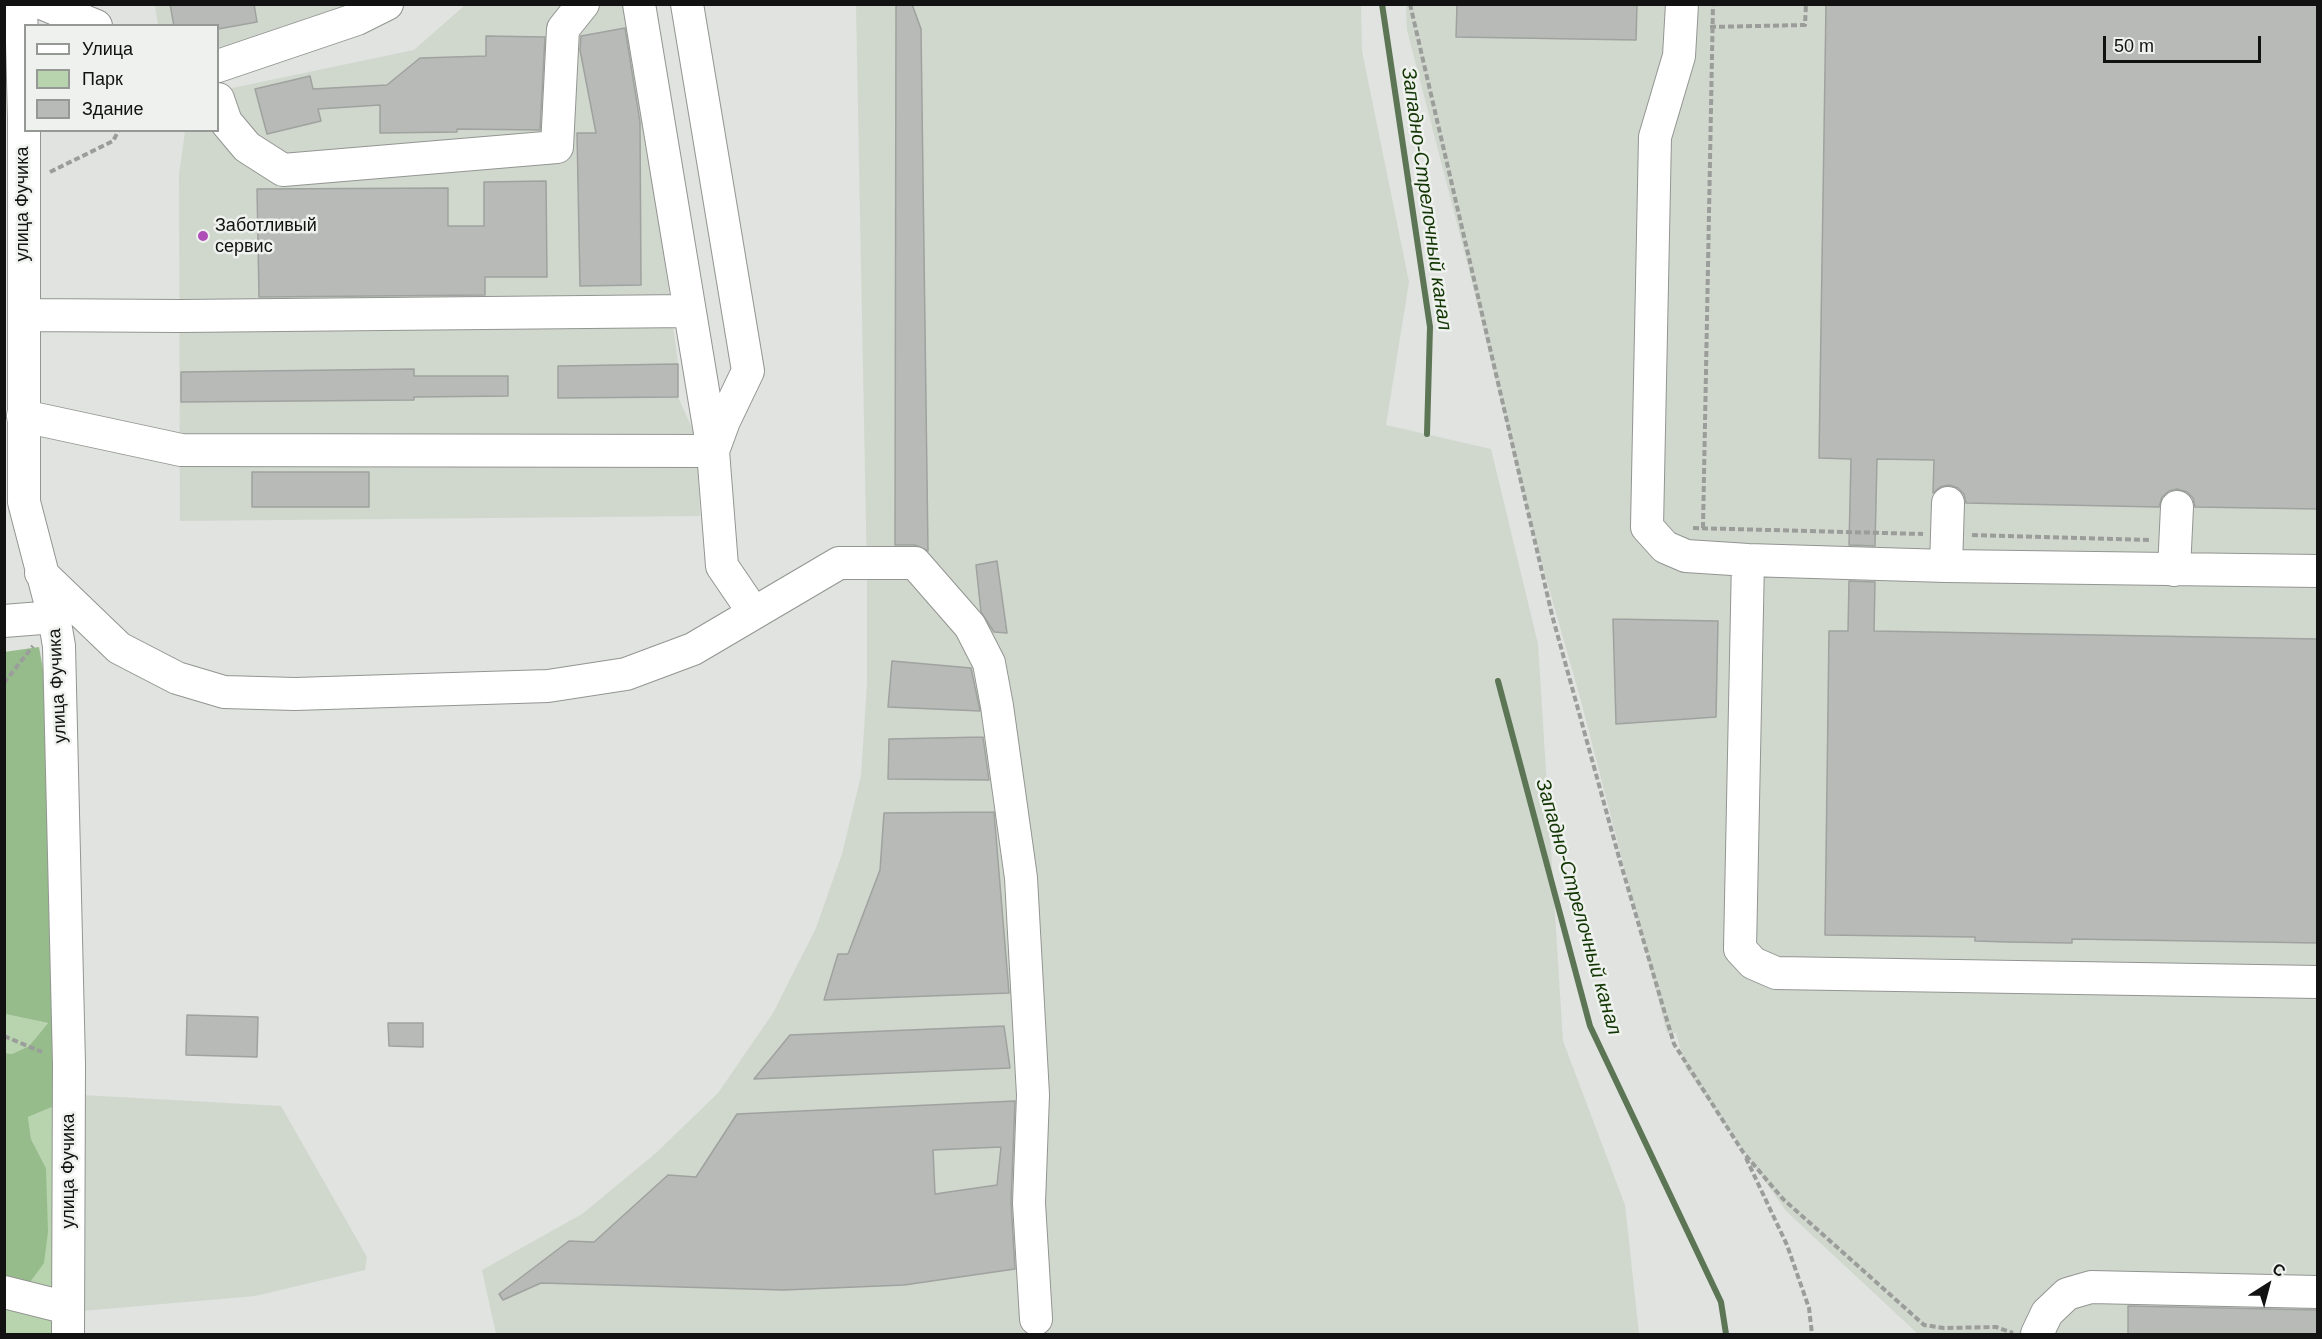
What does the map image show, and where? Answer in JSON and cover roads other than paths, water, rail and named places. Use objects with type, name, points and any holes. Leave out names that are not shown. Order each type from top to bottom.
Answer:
[{"type":"street","name":"улица Фучика","points":[[21,4],[17,168],[24,315],[23,416],[14,501],[41,573],[54,617],[59,646],[69,1064],[68,1321]]},
{"type":"street","points":[[44,4],[91,24]]},
{"type":"street","points":[[219,66],[357,19],[387,4]]},
{"type":"street","points":[[219,102],[226,122],[248,147],[283,170],[557,147],[563,29],[583,4]]},
{"type":"street","points":[[639,4],[713,452],[722,566],[754,614]]},
{"type":"street","points":[[687,4],[748,372],[724,422],[713,452]]},
{"type":"street","points":[[1681,16],[1679,56],[1655,137],[1647,527],[1665,547],[1686,556],[1946,566],[2175,555],[2318,571]]},
{"type":"street","points":[[24,315],[192,316],[689,310]]},
{"type":"street","points":[[23,416],[182,450],[713,452]]},
{"type":"street","points":[[1946,566],[1948,503]]},
{"type":"street","points":[[2175,555],[2176,507]]},
{"type":"street","points":[[1748,560],[1740,949],[1753,963],[1776,972],[2318,982]]},
{"type":"street","points":[[41,573],[119,648],[177,678],[224,692],[295,694],[548,686],[626,674],[693,649],[839,563],[915,563],[970,626],[989,663],[1021,878],[1033,1095],[1029,1203],[1036,1319]]},
{"type":"street","points":[[4,621],[54,617]]},
{"type":"street","points":[[2037,1335],[2047,1313],[2067,1294],[2091,1287],[2318,1292]]},
{"type":"street","points":[[4,1292],[68,1321]]},
{"type":"waterway","name":"Западно-Стрелочный канал","points":[[1382,4],[1430,327],[1427,434]]},
{"type":"waterway","name":"Западно-Стрелочный канал","points":[[1498,681],[1590,1026],[1721,1302],[1726,1334]]},
{"type":"place","name":"Заботливый сервис","points":[[203,236]]}]
